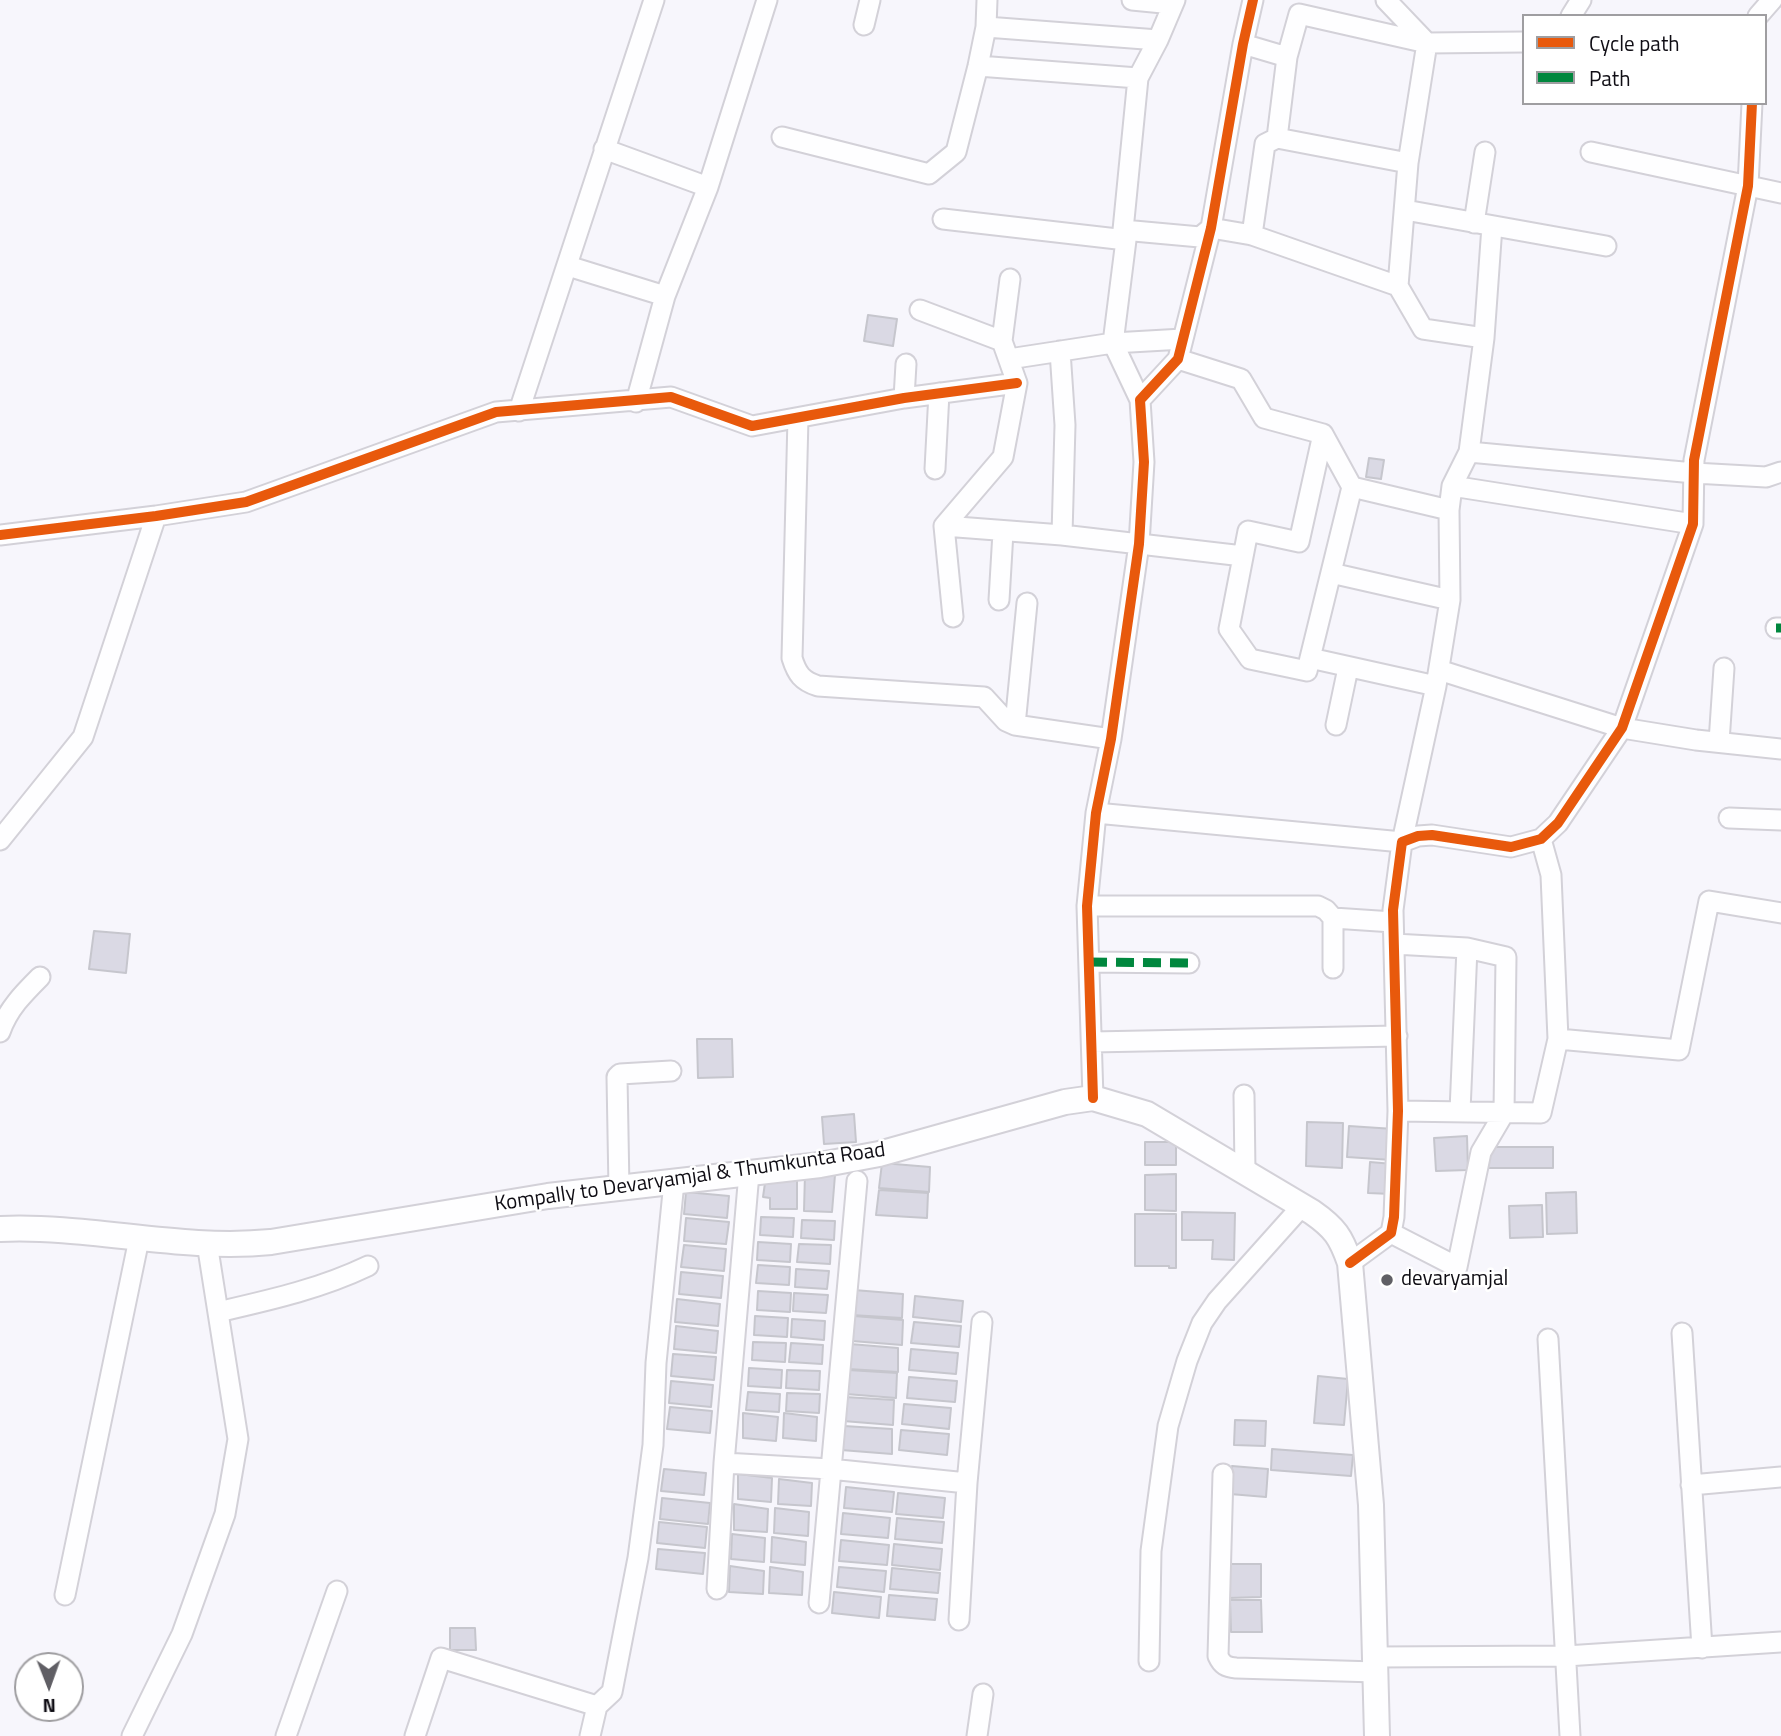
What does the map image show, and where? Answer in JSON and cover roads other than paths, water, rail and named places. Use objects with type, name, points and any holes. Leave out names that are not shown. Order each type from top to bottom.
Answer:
[{"type":"main road","name":"Kompally to Devaryamjal & Thumkunta Road","points":[[0,1229],[92,1232],[139,1239],[240,1245],[271,1242],[548,1196],[820,1165],[879,1154],[1065,1102],[1093,1098],[1118,1103],[1147,1114],[1303,1206],[1331,1225],[1341,1239],[1350,1263],[1371,1505],[1377,1736]]},
{"type":"street","points":[[519,411],[604,149],[648,25],[654,0]]},
{"type":"street","points":[[636,402],[665,296],[708,187],[767,0]]},
{"type":"street","points":[[864,25],[870,0]]},
{"type":"street","points":[[782,137],[929,174],[956,152],[978,66],[988,0]]},
{"type":"street","points":[[1093,1098],[1087,906],[1096,813],[1111,740],[1139,544],[1144,462],[1140,400],[1113,343],[1138,78],[1174,2],[1132,0]]},
{"type":"street","points":[[1140,400],[1178,359],[1211,228],[1253,0]]},
{"type":"street","points":[[1386,0],[1427,43]]},
{"type":"street","points":[[1760,14],[1772,0]]},
{"type":"street","points":[[1277,138],[1287,57],[1299,14],[1427,43],[1522,42]]},
{"type":"street","points":[[986,27],[1158,40]]},
{"type":"street","points":[[1427,43],[1408,163],[1398,286],[1423,329],[1484,338]]},
{"type":"street","points":[[1243,44],[1287,57]]},
{"type":"street","points":[[978,66],[1138,78]]},
{"type":"street","points":[[1096,813],[1402,842],[1418,836],[1432,835],[1511,847],[1541,839],[1558,823],[1622,728],[1693,524],[1694,460],[1748,186],[1752,105]]},
{"type":"street","points":[[1252,235],[1265,144],[1277,138],[1408,163]]},
{"type":"street","points":[[604,149],[708,187]]},
{"type":"street","points":[[1350,1263],[1391,1233],[1394,1217],[1398,1111],[1393,922],[1399,858],[1437,678],[1450,600],[1449,510],[1452,486],[1469,452],[1484,338],[1485,152]]},
{"type":"street","points":[[1591,152],[1781,193]]},
{"type":"street","points":[[1405,210],[1606,246]]},
{"type":"street","points":[[943,219],[1124,235],[1200,237],[1211,228],[1252,235],[1398,286]]},
{"type":"street","points":[[568,266],[665,296]]},
{"type":"street","points":[[953,617],[944,526],[1003,457],[1017,383],[1006,350],[1010,279]]},
{"type":"street","points":[[920,310],[1006,350],[1060,351],[1113,343],[1183,339]]},
{"type":"street","points":[[1060,351],[1065,425],[1062,535]]},
{"type":"street","points":[[1178,359],[1241,379],[1264,418],[1323,434],[1352,487],[1307,671],[1250,659],[1229,629],[1248,530],[1299,542],[1323,434]]},
{"type":"street","points":[[904,398],[906,364]]},
{"type":"street","points":[[0,535],[246,502],[496,412],[671,397],[752,426],[904,398],[1017,383]]},
{"type":"street","points":[[935,468],[939,393]]},
{"type":"street","points":[[798,418],[792,658],[796,672],[805,682],[818,687],[984,697],[1006,721],[1015,725],[1111,740]]},
{"type":"street","points":[[1469,452],[1694,473],[1766,477],[1781,472]]},
{"type":"street","points":[[1452,486],[1693,524]]},
{"type":"street","points":[[1352,487],[1449,510]]},
{"type":"street","points":[[0,840],[83,737],[156,516]]},
{"type":"street","points":[[944,526],[1062,535],[1242,556]]},
{"type":"street","points":[[999,600],[1003,532]]},
{"type":"street","points":[[1331,573],[1450,600]]},
{"type":"street","points":[[1015,725],[1027,603]]},
{"type":"street","points":[[1310,658],[1348,668],[1437,678],[1622,728],[1781,749]]},
{"type":"street","points":[[1336,725],[1348,668]]},
{"type":"street","points":[[1719,742],[1724,668]]},
{"type":"street","points":[[1729,818],[1781,820]]},
{"type":"street","points":[[1398,1111],[1541,1113],[1559,1039],[1551,875],[1541,839]]},
{"type":"street","points":[[1559,1039],[1679,1051],[1709,901],[1781,914]]},
{"type":"street","points":[[1087,906],[1318,906],[1333,918],[1333,968]]},
{"type":"street","points":[[1333,918],[1393,922]]},
{"type":"street","points":[[1391,1233],[1457,1266],[1482,1152],[1504,1113],[1506,957],[1467,948],[1394,944]]},
{"type":"street","points":[[1460,1111],[1467,948]]},
{"type":"street","points":[[1089,962],[1189,963]]},
{"type":"street","points":[[0,1032],[4,1018],[14,1004],[40,978]]},
{"type":"street","points":[[1093,1042],[1397,1037]]},
{"type":"street","points":[[620,1189],[617,1077],[620,1074],[671,1071]]},
{"type":"street","points":[[1244,1095],[1245,1172]]},
{"type":"street","points":[[717,1588],[724,1463],[749,1173]]},
{"type":"street","points":[[819,1603],[858,1181]]},
{"type":"street","points":[[594,1735],[597,1706],[612,1692],[638,1558],[653,1445],[656,1363],[674,1182]]},
{"type":"street","points":[[1149,1661],[1151,1551],[1168,1426],[1187,1361],[1202,1324],[1217,1301],[1303,1206]]},
{"type":"street","points":[[65,1595],[139,1239]]},
{"type":"street","points":[[132,1736],[182,1634],[225,1514],[238,1439],[207,1243]]},
{"type":"street","points":[[218,1312],[289,1297],[334,1282],[368,1266]]},
{"type":"street","points":[[959,1620],[967,1483],[982,1322]]},
{"type":"street","points":[[1682,1333],[1702,1648]]},
{"type":"street","points":[[1548,1339],[1570,1736]]},
{"type":"street","points":[[724,1463],[830,1469],[967,1483]]},
{"type":"street","points":[[1223,1474],[1218,1656],[1221,1663],[1227,1667],[1376,1665],[1781,1642]]},
{"type":"street","points":[[1691,1485],[1781,1477]]},
{"type":"street","points":[[286,1736],[337,1591]]},
{"type":"street","points":[[415,1736],[441,1658],[597,1706]]},
{"type":"street","points":[[977,1736],[984,1694]]},
{"type":"place","name":"devaryamjal","points":[[1387,1280]]}]
